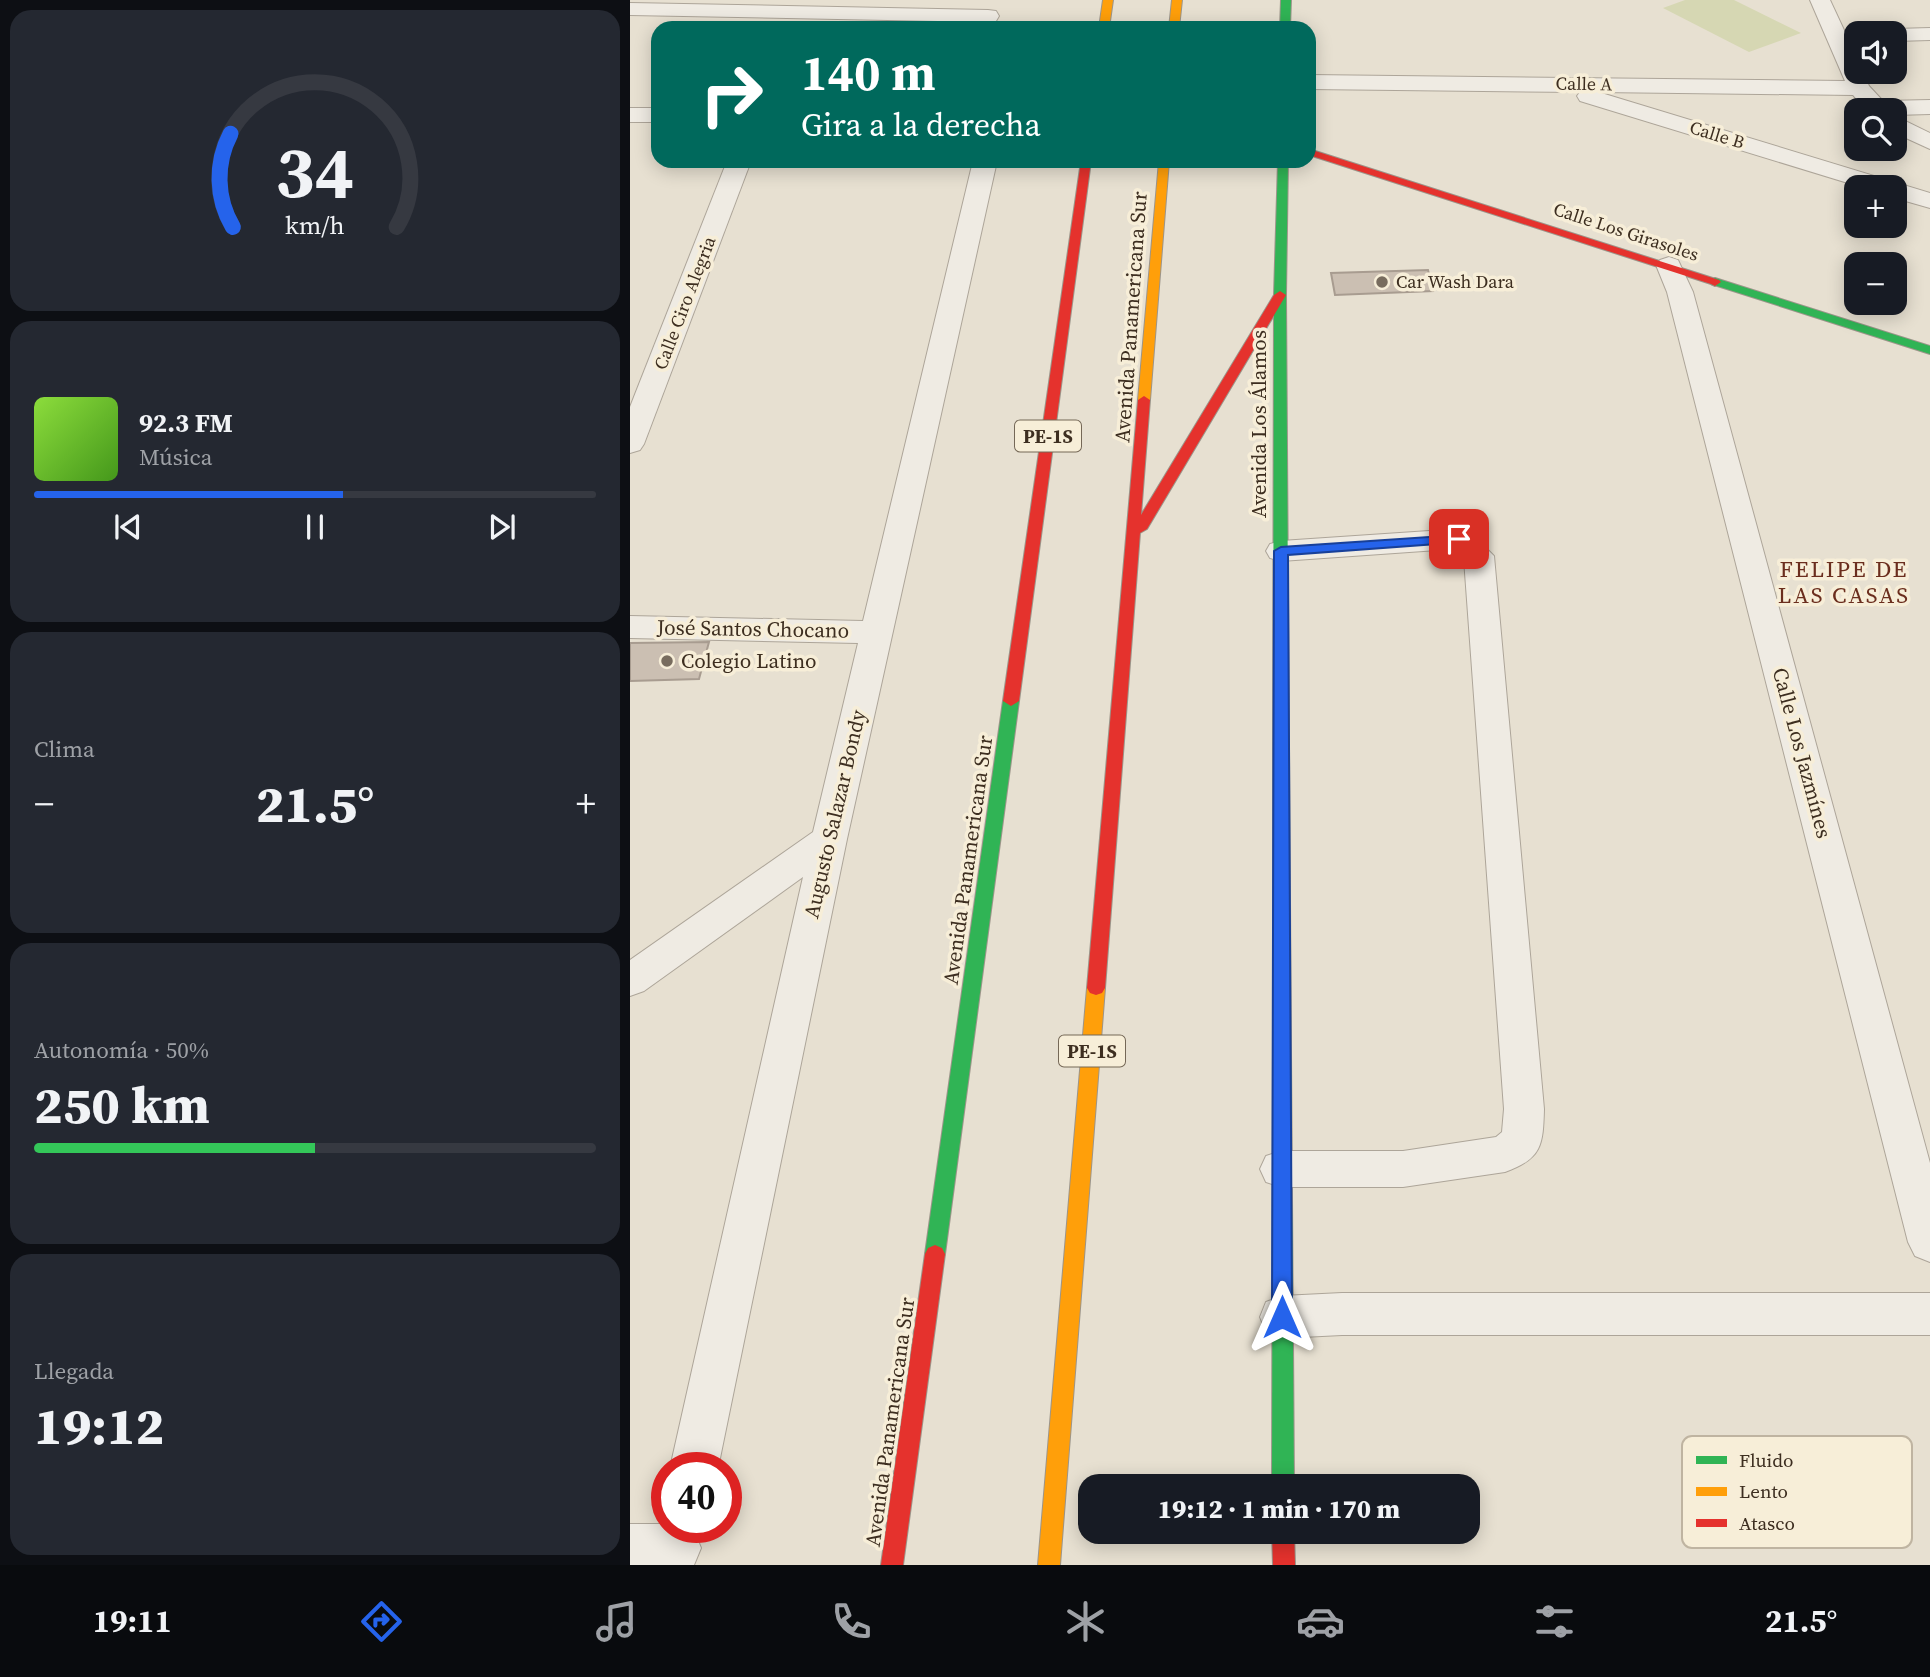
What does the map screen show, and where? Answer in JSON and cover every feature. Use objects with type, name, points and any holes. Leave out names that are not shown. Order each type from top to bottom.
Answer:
[{"type":"main road","points":[[1105,21],[1108,0]]},
{"type":"main road","points":[[1175,21],[1177,0]]},
{"type":"main road","points":[[1285,21],[1286,0]]},
{"type":"main road","name":"Calle Los Girasoles","points":[[1316,154],[1930,350]]},
{"type":"main road","name":"Avenida Panamericana Sur","points":[[892,1565],[1085,168]]},
{"type":"main road","name":"Avenida Panamericana Sur","points":[[1049,1565],[1163,168]]},
{"type":"main road","name":"Avenida Los Álamos","points":[[1283,168],[1280,295],[1283,1474]]},
{"type":"main road","points":[[1135,537],[1280,295]]},
{"type":"main road","points":[[1283,1544],[1284,1565]]},
{"type":"street","points":[[1821,0],[1844,32]]},
{"type":"street","points":[[630,9],[786,6],[988,15]]},
{"type":"street","points":[[1907,34],[1930,34]]},
{"type":"street","name":"Calle A","points":[[1316,82],[1859,88]]},
{"type":"street","name":"Calle B","points":[[1548,83],[1847,175]]},
{"type":"street","points":[[1858,84],[1868,98]]},
{"type":"street","points":[[1907,108],[1930,107]]},
{"type":"street","points":[[630,115],[651,115]]},
{"type":"street","points":[[1907,130],[1930,142]]},
{"type":"street","name":"Calle Ciro Alegria","points":[[630,444],[736,168]]},
{"type":"street","name":"Augusto Salazar Bondy","points":[[697,1452],[829,839],[983,168]]},
{"type":"street","points":[[1907,194],[1930,201]]},
{"type":"street","name":"Calle Los Jazmínes","points":[[1669,265],[1680,292],[1930,1242]]},
{"type":"street","points":[[1281,551],[1459,539],[1472,547],[1479,556],[1524,1109],[1522,1141],[1505,1154],[1403,1169],[1281,1169]]},
{"type":"street","name":"José Santos Chocano","points":[[630,628],[877,632]]},
{"type":"street","points":[[630,980],[829,839]]},
{"type":"street","points":[[1282,1317],[1342,1314],[1930,1314]]},
{"type":"street","points":[[630,1548],[680,1547]]},
{"type":"green space","points":[[1685,0],[1734,0],[1801,33],[1749,52],[1663,8]]},
{"type":"building","name":"Car Wash Dara","points":[[1428,270],[1433,291],[1335,295],[1331,273]]},
{"type":"building","name":"Colegio Latino","points":[[709,642],[699,679],[630,681],[630,643]]},
{"type":"traffic: fast","points":[[1285,21],[1286,0]]},
{"type":"traffic: fast","points":[[1281,749],[1280,295],[1283,168]]},
{"type":"traffic: fast","points":[[1715,282],[1930,350]]},
{"type":"traffic: fast","points":[[935,1254],[1011,701]]},
{"type":"traffic: fast","points":[[1282,1055],[1283,1474]]},
{"type":"traffic: slow","points":[[1105,21],[1108,0]]},
{"type":"traffic: slow","points":[[1175,21],[1177,0]]},
{"type":"traffic: slow","points":[[1144,400],[1163,168]]},
{"type":"traffic: slow","points":[[1049,1565],[1096,988]]},
{"type":"traffic: jam","points":[[1316,154],[1715,282]]},
{"type":"traffic: jam","points":[[1011,701],[1085,168]]},
{"type":"traffic: jam","points":[[1140,529],[1280,295]]},
{"type":"traffic: jam","points":[[1096,988],[1144,400]]},
{"type":"traffic: jam","points":[[1281,749],[1282,1055]]},
{"type":"traffic: jam","points":[[892,1565],[935,1254]]},
{"type":"traffic: jam","points":[[1283,1544],[1284,1565]]},
{"type":"place","name":"Car Wash Dara","points":[[1382,282]]},
{"type":"place","name":"Colegio Latino","points":[[667,661]]},
{"type":"district","name":"FELIPE DE LAS CASAS","points":[[1844,582]]},
{"type":"route","points":[[1282,1317],[1281,551],[1459,539]]}]
